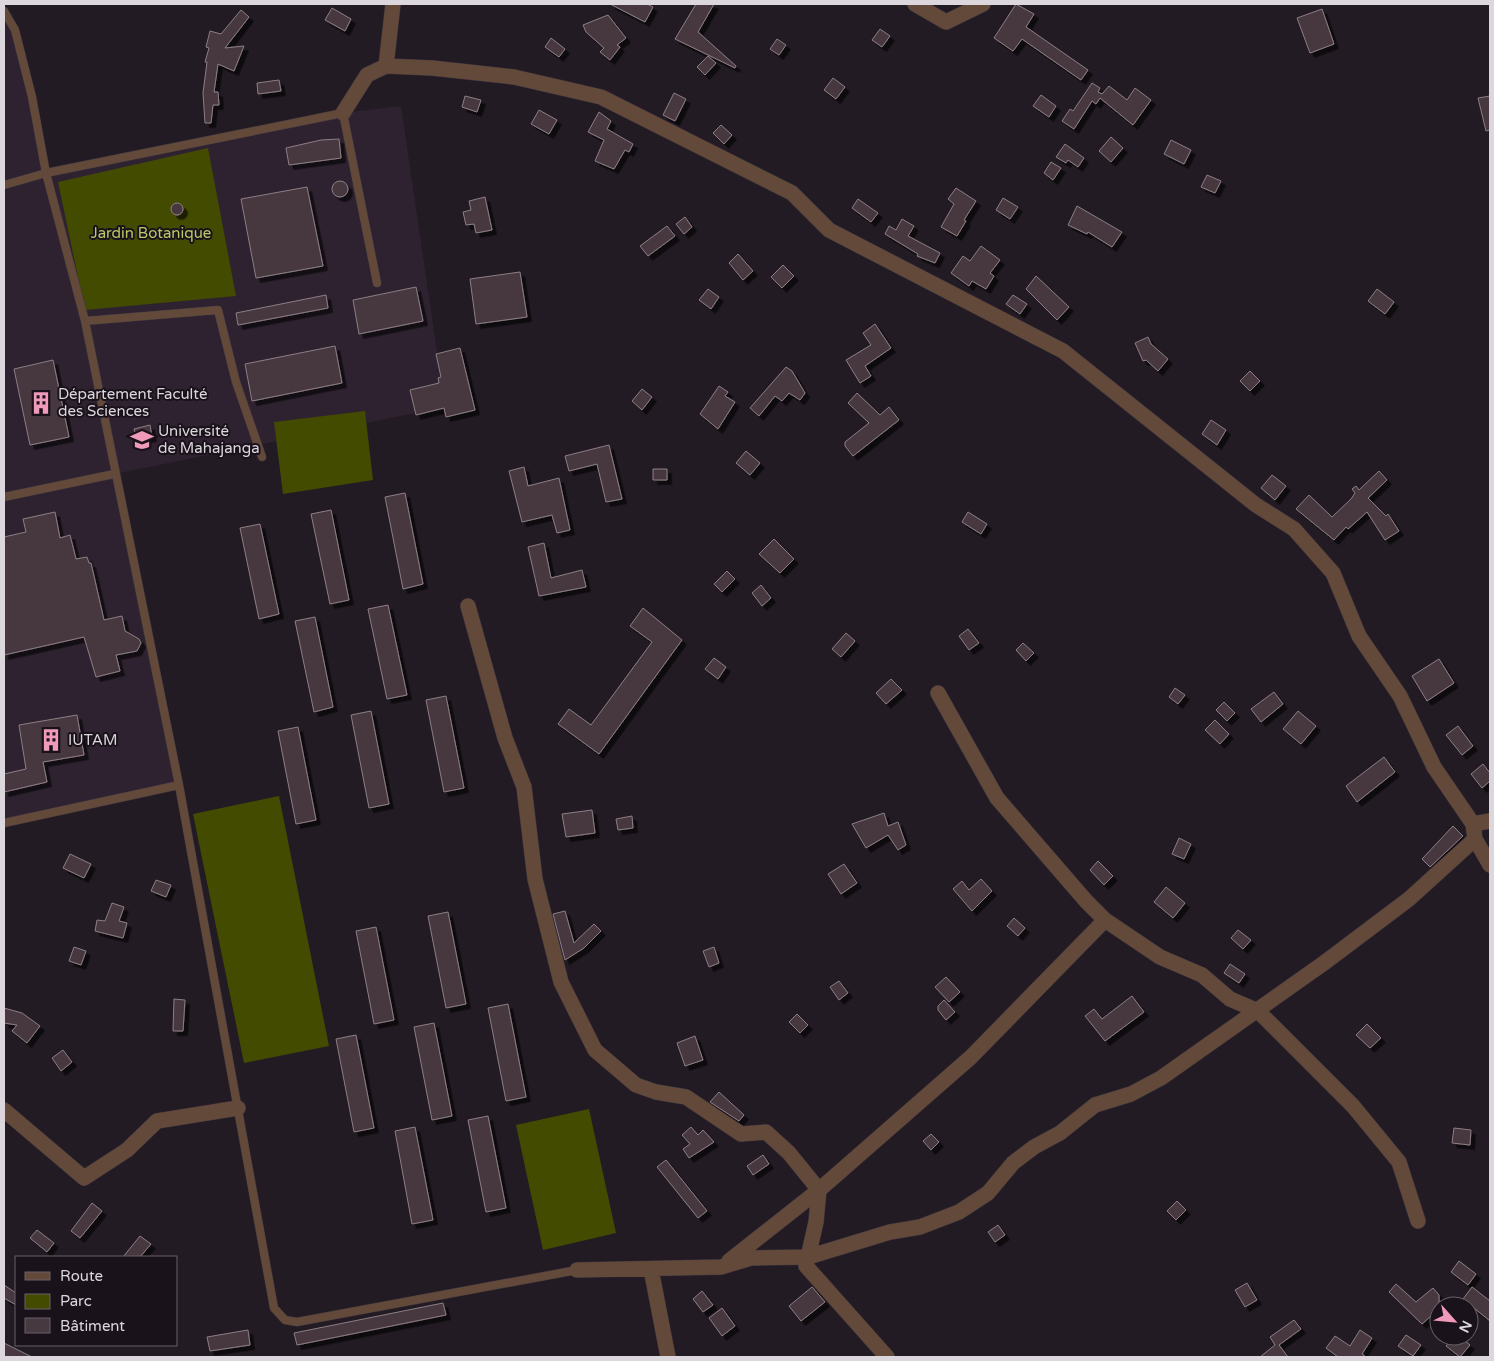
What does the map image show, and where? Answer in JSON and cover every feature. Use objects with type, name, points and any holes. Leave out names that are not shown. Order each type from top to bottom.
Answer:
[{"type":"street","points":[[386,66],[394,4]]},
{"type":"street","points":[[915,4],[946,22],[983,4]]},
{"type":"street","points":[[344,113],[367,75],[386,66],[432,68],[514,77],[601,96],[792,193],[829,230],[1063,350],[1256,505],[1294,529],[1333,573],[1360,636],[1400,696],[1434,767],[1473,824],[1475,839],[1490,865]]},
{"type":"street","points":[[468,606],[505,738],[524,787],[535,879],[561,982],[595,1050],[636,1084],[656,1092],[686,1098],[741,1134],[766,1132],[789,1154],[819,1190],[816,1222],[806,1266],[886,1357]]},
{"type":"street","points":[[938,693],[996,798],[1106,920],[1160,957],[1202,975],[1230,999],[1258,1011],[1353,1106],[1399,1162],[1418,1221]]},
{"type":"street","points":[[1473,824],[1490,821]]},
{"type":"street","points":[[577,1270],[625,1267],[651,1269],[721,1267],[751,1258],[808,1256],[890,1232],[920,1227],[959,1212],[988,1193],[1013,1163],[1034,1147],[1060,1133],[1096,1105],[1131,1094],[1161,1078],[1258,1011],[1409,899],[1475,839]]},
{"type":"street","points":[[721,1267],[819,1190],[971,1057],[1106,920]]},
{"type":"street","points":[[4,1110],[84,1178],[127,1150],[157,1121],[238,1108]]},
{"type":"street","points":[[651,1269],[668,1357]]},
{"type":"lane","points":[[4,11],[15,30],[32,97],[46,172],[85,320],[114,474],[180,785],[274,1308],[285,1320],[296,1322],[577,1270]]},
{"type":"lane","points":[[4,185],[46,172],[344,113],[377,283]]},
{"type":"lane","points":[[85,320],[218,310],[236,382],[262,457]]},
{"type":"lane","points":[[4,497],[114,474]]},
{"type":"lane","points":[[4,823],[180,785]]},
{"type":"shaded area","name":"Université de Mahajanga","points":[[4,11],[15,30],[47,172],[343,113],[401,106],[445,407],[114,474],[179,785],[4,823]]},
{"type":"green space","name":"Jardin Botanique","points":[[208,148],[236,296],[85,310],[58,182]]},
{"type":"green space","points":[[365,411],[373,480],[283,494],[274,422]]},
{"type":"green space","points":[[279,796],[329,1046],[244,1063],[193,814]]},
{"type":"green space","points":[[589,1109],[616,1233],[543,1250],[516,1125]]},
{"type":"building","points":[[610,4],[647,4],[653,7],[645,22]]},
{"type":"building","points":[[696,4],[714,4],[698,32],[736,66],[735,68],[675,39]]},
{"type":"building","points":[[1016,4],[1034,14],[1026,27],[1088,70],[1081,80],[1022,39],[1013,51],[994,38]]},
{"type":"building","points":[[332,8],[351,19],[345,31],[325,20]]},
{"type":"building","points":[[1322,9],[1334,44],[1310,53],[1297,18]]},
{"type":"building","points":[[241,10],[249,17],[225,48],[244,46],[234,71],[218,64],[214,92],[218,92],[219,105],[213,105],[211,123],[205,123],[203,93],[207,62],[205,62],[209,48],[206,47],[210,31],[221,34]]},
{"type":"building","points":[[608,15],[626,38],[617,45],[620,47],[610,60],[600,52],[604,48],[586,32],[583,25]]},
{"type":"building","points":[[880,29],[890,36],[882,47],[872,40]]},
{"type":"building","points":[[551,38],[565,49],[559,57],[545,47]]},
{"type":"building","points":[[777,39],[786,45],[779,55],[770,49]]},
{"type":"building","points":[[708,56],[716,63],[705,75],[697,67]]},
{"type":"building","points":[[833,78],[845,87],[836,99],[824,90]]},
{"type":"building","points":[[279,80],[281,91],[258,94],[257,83]]},
{"type":"building","points":[[1092,83],[1100,88],[1098,92],[1102,94],[1109,86],[1127,100],[1135,88],[1151,100],[1133,125],[1100,98],[1096,104],[1092,101],[1074,129],[1062,121],[1070,109],[1073,111]]},
{"type":"building","points":[[674,93],[686,99],[675,121],[663,115]]},
{"type":"building","points":[[1041,95],[1056,106],[1049,117],[1033,106]]},
{"type":"building","points":[[465,96],[481,100],[477,112],[462,107]]},
{"type":"building","points":[[1490,96],[1490,130],[1486,131],[1478,98]]},
{"type":"building","points":[[539,110],[557,120],[549,134],[531,124]]},
{"type":"building","points":[[599,112],[611,121],[607,129],[633,144],[629,152],[625,150],[614,169],[595,161],[604,140],[588,132]]},
{"type":"building","points":[[721,125],[732,135],[724,144],[713,133]]},
{"type":"building","points":[[1111,137],[1123,148],[1111,162],[1099,151]]},
{"type":"building","points":[[339,139],[341,158],[289,165],[286,148],[321,140]]},
{"type":"building","points":[[1171,140],[1191,150],[1184,164],[1164,154]]},
{"type":"building","points":[[1065,144],[1084,158],[1078,167],[1068,160],[1066,163],[1056,157]]},
{"type":"building","points":[[1051,162],[1061,168],[1053,180],[1044,173]]},
{"type":"building","points":[[1207,175],[1221,181],[1215,193],[1201,187]]},
{"type":"building","points":[[337,181],[343,181],[348,186],[346,195],[337,197],[332,192],[332,186]]},
{"type":"building","points":[[307,187],[323,266],[256,278],[241,199]]},
{"type":"building","points":[[956,188],[976,201],[957,236],[941,227],[954,204],[948,199]]},
{"type":"building","points":[[485,197],[492,230],[476,233],[474,224],[466,225],[463,212],[471,210],[469,201]]},
{"type":"building","points":[[1003,198],[1018,207],[1010,219],[996,210]]},
{"type":"building","points":[[858,199],[878,213],[871,222],[852,208]]},
{"type":"building","points":[[175,203],[179,203],[183,209],[179,215],[175,215],[171,211],[171,207]]},
{"type":"building","points":[[1077,206],[1122,232],[1112,247],[1088,232],[1087,234],[1068,225]]},
{"type":"building","points":[[685,217],[692,227],[684,234],[676,224]]},
{"type":"building","points":[[902,219],[914,226],[908,236],[940,253],[935,263],[917,256],[918,254],[885,234],[889,226],[896,230]]},
{"type":"building","points":[[667,226],[675,236],[648,256],[640,246]]},
{"type":"building","points":[[981,246],[1000,260],[990,273],[994,276],[986,289],[972,281],[969,286],[951,273],[963,256],[970,261]]},
{"type":"building","points":[[738,254],[753,271],[743,280],[729,263]]},
{"type":"building","points":[[783,265],[794,276],[782,288],[771,277]]},
{"type":"building","points":[[520,272],[527,317],[476,324],[470,279]]},
{"type":"building","points":[[1036,276],[1069,307],[1057,320],[1026,289]]},
{"type":"building","points":[[416,287],[423,321],[359,334],[353,300]]},
{"type":"building","points":[[708,289],[719,297],[711,309],[699,300]]},
{"type":"building","points":[[1377,289],[1394,302],[1385,314],[1368,301]]},
{"type":"building","points":[[326,295],[328,308],[238,325],[236,313]]},
{"type":"building","points":[[1013,295],[1027,304],[1020,314],[1006,304]]},
{"type":"building","points":[[875,324],[891,348],[865,366],[871,376],[860,383],[846,360],[871,345],[863,333]]},
{"type":"building","points":[[1148,337],[1151,344],[1168,359],[1158,371],[1146,360],[1143,361],[1135,343]]},
{"type":"building","points":[[335,346],[342,383],[252,401],[245,364]]},
{"type":"building","points":[[460,348],[475,410],[446,417],[444,408],[416,415],[410,390],[439,383],[438,378],[441,377],[436,354]]},
{"type":"building","name":"Département Faculté des Sciences","points":[[53,360],[69,437],[30,445],[14,369]]},
{"type":"building","points":[[786,367],[792,371],[805,393],[800,400],[789,393],[782,401],[775,396],[759,416],[750,408]]},
{"type":"building","points":[[1250,371],[1260,381],[1250,391],[1240,381]]},
{"type":"building","points":[[719,386],[728,392],[725,396],[735,402],[718,429],[700,414]]},
{"type":"building","points":[[642,389],[652,397],[642,410],[632,401]]},
{"type":"building","points":[[857,393],[880,415],[889,407],[899,420],[853,456],[845,446],[845,442],[869,423],[848,403]]},
{"type":"building","points":[[1211,420],[1226,430],[1217,445],[1202,434]]},
{"type":"building","points":[[150,425],[152,437],[137,440],[134,429]]},
{"type":"building","points":[[609,445],[622,499],[606,502],[597,464],[569,471],[565,456]]},
{"type":"building","points":[[746,451],[760,463],[750,475],[736,463]]},
{"type":"building","points":[[524,467],[528,486],[559,478],[570,530],[557,533],[552,515],[522,522],[509,471]]},
{"type":"building","points":[[653,469],[667,469],[667,480],[653,480]]},
{"type":"building","points":[[1379,471],[1387,480],[1368,498],[1386,516],[1388,514],[1399,531],[1385,540],[1367,512],[1348,529],[1346,527],[1334,540],[1296,509],[1309,495],[1332,517],[1351,499],[1355,493],[1352,489],[1356,486],[1359,490]]},
{"type":"building","points":[[1272,475],[1286,486],[1275,500],[1261,488]]},
{"type":"building","points":[[405,493],[423,584],[403,589],[385,497]]},
{"type":"building","points":[[331,510],[349,600],[330,604],[311,514]]},
{"type":"building","points":[[55,512],[60,538],[70,535],[76,559],[87,557],[89,563],[91,563],[104,620],[122,616],[125,631],[139,639],[141,643],[137,651],[116,655],[120,671],[96,677],[84,637],[4,655],[4,537],[26,532],[23,519]]},
{"type":"building","points":[[968,512],[987,524],[981,534],[962,522]]},
{"type":"building","points":[[260,524],[279,614],[259,619],[240,528]]},
{"type":"building","points":[[774,539],[794,559],[780,573],[759,554]]},
{"type":"building","points":[[544,543],[551,578],[582,570],[586,587],[539,596],[528,547]]},
{"type":"building","points":[[727,571],[735,579],[722,592],[714,584]]},
{"type":"building","points":[[761,585],[771,598],[762,606],[752,593]]},
{"type":"building","points":[[388,605],[407,695],[387,699],[368,609]]},
{"type":"building","points":[[643,608],[682,640],[599,754],[558,724],[569,709],[591,725],[652,642],[630,626]]},
{"type":"building","points":[[315,617],[333,707],[314,712],[295,621]]},
{"type":"building","points":[[968,629],[979,643],[969,650],[959,636]]},
{"type":"building","points":[[846,633],[855,641],[841,657],[832,649]]},
{"type":"building","points":[[1023,643],[1034,653],[1026,661],[1016,650]]},
{"type":"building","points":[[714,658],[726,667],[718,679],[705,669]]},
{"type":"building","points":[[1439,659],[1454,683],[1427,701],[1412,676]]},
{"type":"building","points":[[891,679],[902,690],[886,704],[876,693]]},
{"type":"building","points":[[1175,688],[1185,695],[1178,704],[1169,697]]},
{"type":"building","points":[[1274,692],[1283,704],[1261,722],[1251,709]]},
{"type":"building","points":[[446,696],[464,788],[444,792],[426,700]]},
{"type":"building","points":[[1224,702],[1235,713],[1227,721],[1216,710]]},
{"type":"building","points":[[371,711],[389,804],[369,808],[351,715]]},
{"type":"building","points":[[1298,711],[1316,726],[1301,744],[1283,729]]},
{"type":"building","name":"IUTAM","points":[[77,715],[84,755],[43,762],[47,782],[4,792],[4,774],[26,769],[19,725]]},
{"type":"building","points":[[1215,720],[1229,734],[1220,744],[1205,730]]},
{"type":"building","points":[[1458,726],[1473,746],[1462,755],[1446,735]]},
{"type":"building","points":[[298,727],[316,820],[296,824],[278,731]]},
{"type":"building","points":[[1384,757],[1395,772],[1357,802],[1346,786]]},
{"type":"building","points":[[1483,764],[1490,773],[1490,781],[1482,788],[1471,774]]},
{"type":"building","points":[[592,810],[595,833],[566,837],[562,814]]},
{"type":"building","points":[[884,813],[888,826],[898,822],[906,845],[898,850],[888,835],[866,848],[852,824]]},
{"type":"building","points":[[632,816],[633,828],[618,830],[616,819]]},
{"type":"building","points":[[1453,826],[1463,836],[1430,867],[1422,859]]},
{"type":"building","points":[[1179,838],[1191,844],[1184,859],[1172,854]]},
{"type":"building","points":[[70,854],[91,864],[84,878],[63,868]]},
{"type":"building","points":[[1098,861],[1113,876],[1104,885],[1090,870]]},
{"type":"building","points":[[844,864],[857,883],[841,894],[828,874]]},
{"type":"building","points":[[981,879],[992,891],[972,911],[953,889],[962,881],[969,890]]},
{"type":"building","points":[[156,880],[171,885],[166,897],[151,891]]},
{"type":"building","points":[[1166,887],[1185,903],[1173,918],[1154,902]]},
{"type":"building","points":[[112,903],[124,907],[119,921],[127,923],[123,938],[95,931],[97,920],[105,921]]},
{"type":"building","points":[[565,911],[574,943],[594,924],[601,931],[584,948],[565,960],[553,914]]},
{"type":"building","points":[[448,912],[466,1004],[446,1008],[428,916]]},
{"type":"building","points":[[1014,918],[1025,928],[1018,936],[1007,926]]},
{"type":"building","points":[[376,927],[394,1020],[374,1024],[356,931]]},
{"type":"building","points":[[1238,930],[1251,940],[1243,949],[1231,938]]},
{"type":"building","points":[[74,947],[86,951],[81,965],[69,961]]},
{"type":"building","points":[[714,947],[719,963],[709,967],[703,951]]},
{"type":"building","points":[[1230,964],[1245,974],[1239,983],[1224,973]]},
{"type":"building","points":[[946,977],[960,992],[949,1002],[935,987]]},
{"type":"building","points":[[839,981],[848,993],[839,1000],[830,987]]},
{"type":"building","points":[[1132,996],[1144,1012],[1105,1041],[1085,1016],[1094,1009],[1102,1019]]},
{"type":"building","points":[[174,999],[185,1000],[183,1031],[173,1031]]},
{"type":"building","points":[[944,1000],[955,1012],[946,1020],[938,1010],[938,1006]]},
{"type":"building","points":[[508,1004],[526,1097],[506,1101],[488,1008]]},
{"type":"building","points":[[4,1008],[22,1013],[40,1026],[27,1043],[12,1031],[17,1025],[4,1023]]},
{"type":"building","points":[[797,1014],[808,1025],[800,1033],[789,1022]]},
{"type":"building","points":[[434,1023],[452,1116],[432,1120],[414,1027]]},
{"type":"building","points":[[1367,1024],[1381,1038],[1370,1048],[1356,1035]]},
{"type":"building","points":[[356,1035],[374,1128],[354,1132],[336,1039]]},
{"type":"building","points":[[695,1036],[703,1060],[685,1066],[677,1043]]},
{"type":"building","points":[[63,1050],[72,1062],[61,1071],[52,1058]]},
{"type":"building","points":[[719,1092],[744,1115],[739,1121],[710,1102]]},
{"type":"building","points":[[488,1116],[506,1208],[486,1212],[468,1120]]},
{"type":"building","points":[[415,1127],[433,1220],[412,1224],[395,1131]]},
{"type":"building","points":[[691,1127],[698,1135],[703,1130],[714,1142],[689,1158],[683,1149],[690,1144],[682,1135]]},
{"type":"building","points":[[1454,1128],[1471,1130],[1470,1145],[1452,1143]]},
{"type":"building","points":[[931,1134],[939,1142],[931,1150],[923,1141]]},
{"type":"building","points":[[763,1155],[769,1164],[753,1175],[747,1166]]},
{"type":"building","points":[[666,1160],[707,1211],[698,1218],[657,1167]]},
{"type":"building","points":[[1177,1201],[1186,1210],[1176,1220],[1167,1211]]},
{"type":"building","points":[[92,1203],[102,1211],[80,1238],[71,1231]]},
{"type":"building","points":[[998,1225],[1005,1235],[995,1242],[988,1232]]},
{"type":"building","points":[[37,1230],[54,1243],[47,1252],[30,1238]]},
{"type":"building","points":[[140,1236],[151,1244],[141,1256],[124,1256]]},
{"type":"building","points":[[1459,1261],[1476,1274],[1468,1285],[1451,1272]]},
{"type":"building","points":[[1247,1283],[1257,1300],[1245,1307],[1235,1290]]},
{"type":"building","points":[[1396,1284],[1416,1302],[1433,1288],[1439,1296],[1429,1296],[1429,1318],[1422,1324],[1389,1292]]},
{"type":"building","points":[[4,1285],[15,1292],[15,1304],[4,1298]]},
{"type":"building","points":[[812,1287],[825,1302],[801,1321],[789,1306]]},
{"type":"building","points":[[1472,1287],[1490,1301],[1490,1321],[1479,1312],[1479,1296],[1465,1296]]},
{"type":"building","points":[[702,1291],[713,1305],[703,1312],[693,1299]]},
{"type":"building","points":[[443,1303],[446,1315],[297,1345],[294,1333]]},
{"type":"building","points":[[722,1308],[735,1326],[722,1336],[709,1318]]},
{"type":"building","points":[[1294,1320],[1301,1329],[1279,1345],[1288,1357],[1260,1357],[1275,1345],[1270,1337]]},
{"type":"building","points":[[248,1330],[250,1345],[210,1351],[207,1337]]},
{"type":"building","points":[[1360,1330],[1372,1338],[1362,1354],[1366,1357],[1338,1357],[1326,1348],[1335,1336],[1350,1346]]},
{"type":"building","points":[[1406,1335],[1421,1345],[1413,1356],[1398,1346]]},
{"type":"building","points":[[4,1343],[32,1357],[4,1357]]},
{"type":"building","points":[[1446,1346],[1469,1346],[1460,1357]]},
{"type":"place","name":"Département Faculté des Sciences","points":[[41,403]]},
{"type":"place","name":"Université de Mahajanga","points":[[142,440]]},
{"type":"place","name":"IUTAM","points":[[51,740]]}]
